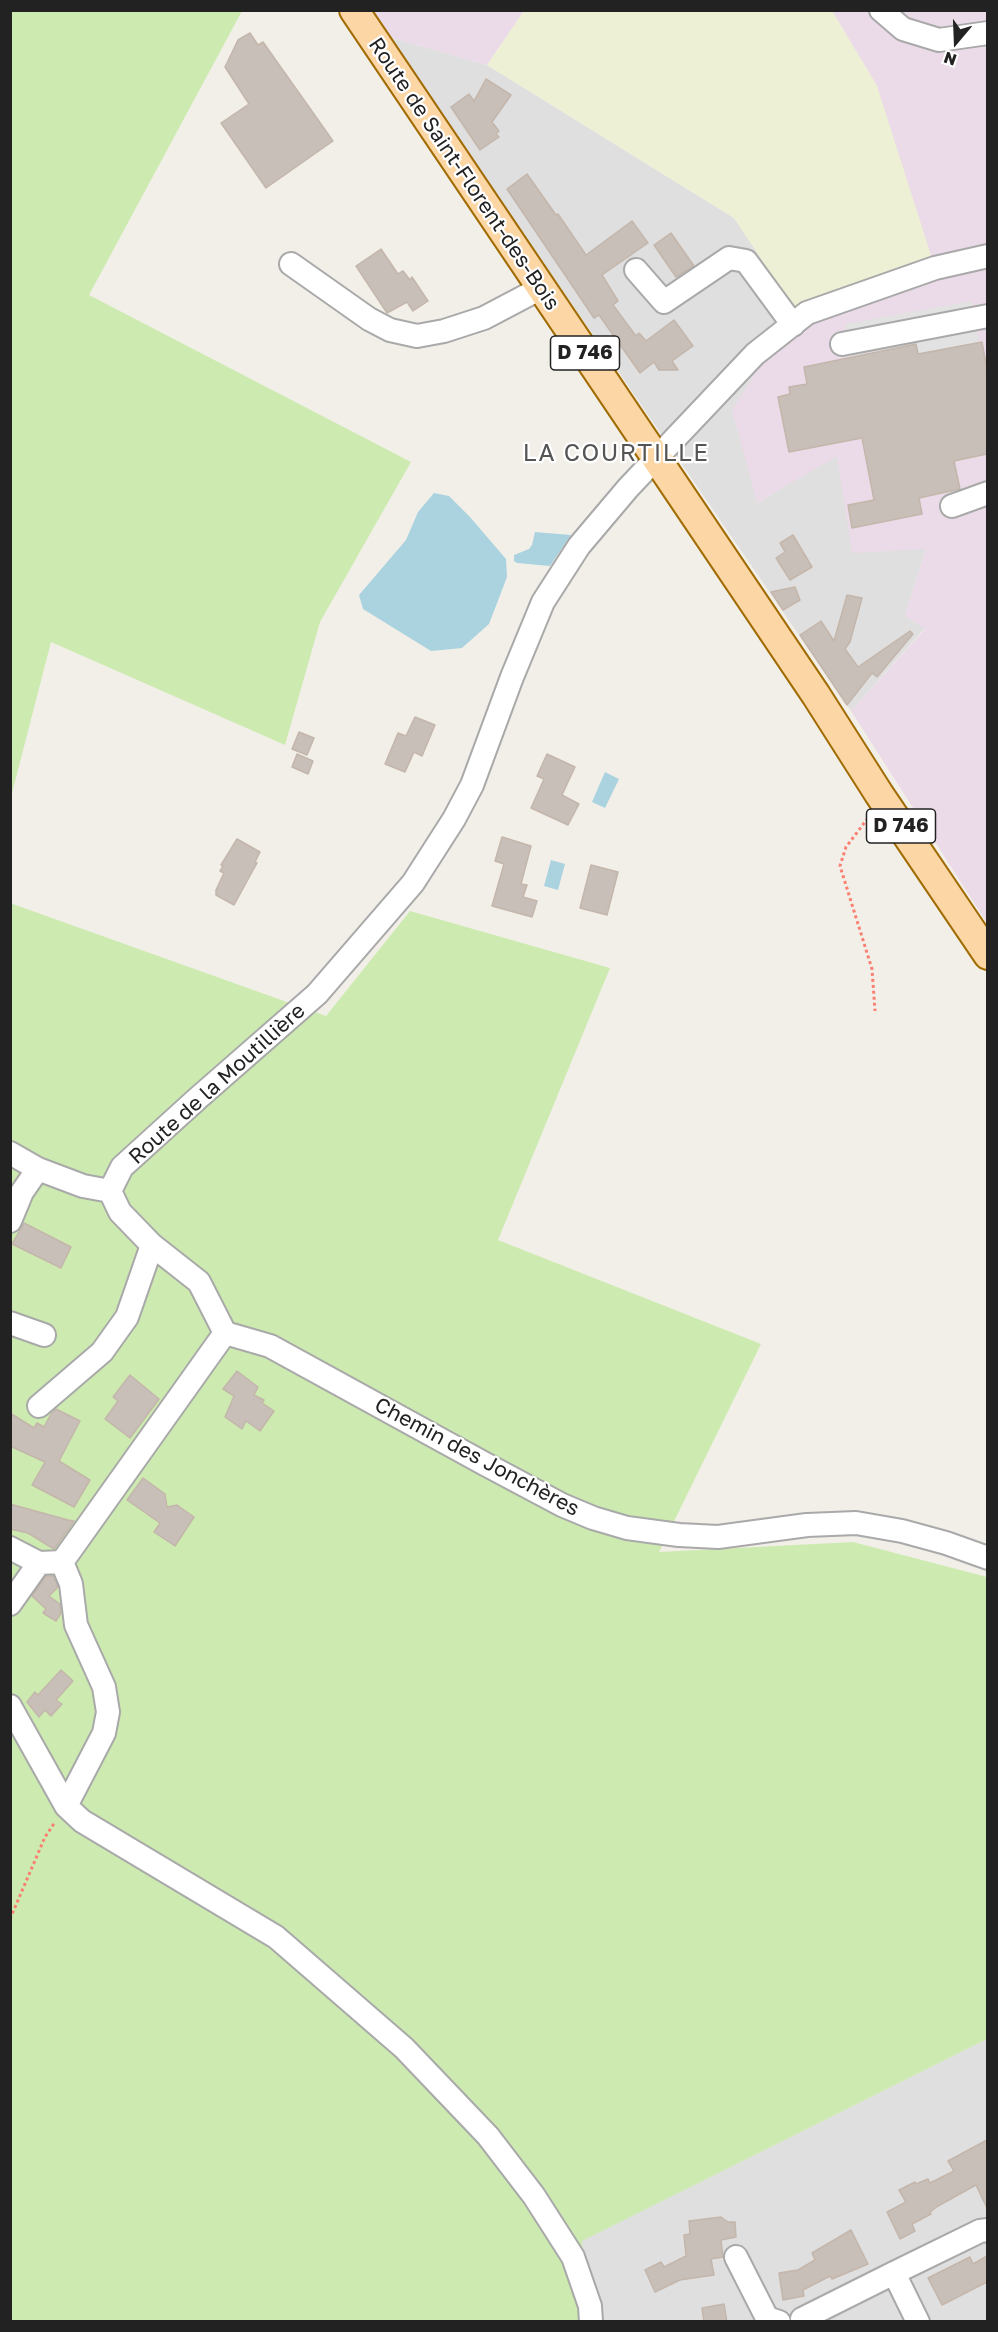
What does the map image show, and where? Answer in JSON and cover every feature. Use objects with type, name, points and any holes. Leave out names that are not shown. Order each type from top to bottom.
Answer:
[{"type":"main road","name":"Route de Saint-Florent-des-Bois","points":[[354,10],[816,695],[879,794],[982,934]]},
{"type":"main road","name":"Route de Saint-Florent-des-Bois","points":[[816,695],[901,802],[982,934],[987,955]]},
{"type":"street","points":[[881,10],[903,29],[939,40],[987,33]]},
{"type":"street","name":"Route de la Moutillière","points":[[110,1191],[122,1167],[318,994],[413,883],[454,819],[472,785],[543,602],[579,546],[628,488],[755,354],[807,313],[936,268],[987,256]]},
{"type":"street","points":[[636,270],[664,302],[729,258],[746,261],[793,325]]},
{"type":"street","points":[[291,264],[369,319],[390,330],[417,336],[444,332],[484,318],[541,288]]},
{"type":"street","points":[[842,344],[987,316]]},
{"type":"street","points":[[952,506],[987,493]]},
{"type":"street","points":[[10,1153],[38,1169],[83,1186],[110,1191],[120,1212],[152,1245],[199,1282],[225,1333],[62,1562]]},
{"type":"street","points":[[10,1221],[22,1192],[38,1169]]},
{"type":"street","points":[[39,1406],[102,1352],[127,1317],[152,1245]]},
{"type":"street","points":[[10,1323],[44,1335]]},
{"type":"street","name":"Chemin des Jonchères","points":[[225,1333],[270,1346],[485,1464],[562,1505],[593,1518],[627,1528],[679,1535],[718,1537],[807,1525],[856,1523],[902,1531],[946,1543],[987,1558]]},
{"type":"street","points":[[10,1548],[39,1563],[62,1562]]},
{"type":"street","points":[[62,1562],[71,1584],[76,1625],[104,1687],[108,1712],[104,1733],[66,1806]]},
{"type":"street","points":[[10,1604],[39,1563]]},
{"type":"street","points":[[10,1706],[66,1806],[82,1821],[276,1937],[404,2048],[488,2136],[534,2196],[573,2257],[590,2306],[591,2322]]},
{"type":"street","points":[[797,2321],[980,2230],[987,2230]]},
{"type":"street","points":[[736,2257],[767,2318],[778,2322]]},
{"type":"street","points":[[894,2273],[918,2322]]},
{"type":"path","points":[[875,1011],[872,969],[840,866],[846,847],[870,816],[879,794]]},
{"type":"path","points":[[10,1919],[45,1837],[66,1806]]},
{"type":"shaded area","points":[[372,11],[524,11],[487,65],[389,37]]},
{"type":"shaded area","points":[[832,11],[987,11],[987,923],[851,711],[925,629],[905,616],[926,549],[852,553],[837,456],[757,503],[732,410],[796,311],[877,86]]},
{"type":"shaded area","points":[[389,37],[487,65],[734,218],[796,311],[757,503],[837,455],[926,549],[905,616],[925,628],[851,711]]},
{"type":"shaded area","points":[[972,301],[979,342],[918,354],[916,344],[851,356],[845,324]]},
{"type":"shaded area","points":[[987,2039],[987,2321],[594,2321],[581,2241]]},
{"type":"green space","points":[[11,10],[242,11],[89,295],[411,462],[320,622],[285,745],[51,642],[11,797]]},
{"type":"green space","points":[[524,11],[832,11],[877,86],[935,268],[796,311],[734,218],[487,65]]},
{"type":"green space","points":[[10,903],[326,1016],[410,911],[610,968],[498,1240],[761,1344],[659,1552],[853,1542],[987,1577],[987,2039],[582,2241],[586,2321],[11,2321]]},
{"type":"water","points":[[434,493],[449,496],[470,517],[506,559],[507,577],[489,624],[462,648],[431,651],[363,609],[359,595],[406,540],[418,512]]},
{"type":"water","points":[[535,532],[571,535],[550,566],[514,561],[514,555],[529,549],[532,545]]},
{"type":"water","points":[[605,772],[619,779],[605,808],[592,802]]},
{"type":"water","points":[[551,860],[565,864],[558,890],[544,886]]},
{"type":"building","points":[[250,33],[258,45],[263,42],[333,141],[266,188],[221,123],[249,104],[225,67],[238,40]]},
{"type":"building","points":[[486,79],[511,95],[492,122],[499,131],[496,134],[499,137],[480,150],[451,107],[469,94],[474,101]]},
{"type":"building","points":[[527,174],[586,255],[632,221],[648,243],[602,275],[618,301],[613,305],[636,336],[639,333],[646,341],[674,320],[693,346],[672,361],[678,370],[659,370],[654,362],[640,373],[599,315],[594,318],[507,189]]},
{"type":"building","points":[[671,233],[694,266],[676,277],[654,245]]},
{"type":"building","points":[[381,249],[398,274],[403,271],[410,280],[412,277],[428,301],[413,311],[407,302],[387,313],[356,266]]},
{"type":"building","points":[[982,342],[987,370],[987,454],[954,461],[960,489],[919,498],[922,514],[852,528],[848,505],[874,500],[862,438],[789,452],[778,397],[790,394],[789,387],[807,384],[804,367],[916,344],[918,354]]},
{"type":"building","points":[[793,535],[812,567],[790,580],[776,558],[785,552],[780,543]]},
{"type":"building","points":[[795,587],[800,600],[783,610],[771,592]]},
{"type":"building","points":[[847,595],[862,598],[850,642],[845,649],[858,667],[910,631],[913,634],[877,677],[872,673],[847,705],[800,635],[821,621],[834,641]]},
{"type":"building","points":[[415,717],[435,725],[422,756],[414,752],[405,772],[385,764],[398,733],[406,736]]},
{"type":"building","points":[[299,732],[314,738],[307,755],[292,749]]},
{"type":"building","points":[[297,754],[313,761],[308,774],[292,767]]},
{"type":"building","points":[[547,754],[575,767],[562,795],[579,804],[568,825],[531,808],[544,779],[537,776]]},
{"type":"building","points":[[502,837],[531,846],[521,884],[527,885],[523,897],[537,901],[532,917],[492,906],[504,864],[495,861]]},
{"type":"building","points":[[237,839],[260,852],[255,862],[257,863],[234,905],[216,895],[216,890],[224,873],[220,871],[223,866],[221,865]]},
{"type":"building","points":[[591,865],[618,872],[607,915],[580,908]]},
{"type":"building","points":[[24,1223],[71,1247],[61,1268],[12,1244]]},
{"type":"building","points":[[237,1371],[258,1387],[254,1395],[264,1400],[262,1403],[274,1411],[260,1431],[246,1421],[242,1429],[225,1417],[234,1396],[223,1389]]},
{"type":"building","points":[[130,1375],[159,1399],[130,1438],[105,1419],[118,1401],[113,1397]]},
{"type":"building","points":[[56,1409],[80,1421],[59,1461],[90,1480],[74,1507],[32,1485],[45,1462],[10,1446],[10,1413],[34,1428],[37,1423],[44,1427]]},
{"type":"building","points":[[143,1478],[165,1494],[167,1507],[177,1505],[194,1517],[175,1546],[154,1532],[160,1523],[127,1500]]},
{"type":"building","points":[[10,1504],[74,1521],[54,1549],[28,1533],[10,1529]]},
{"type":"building","points":[[46,1576],[53,1576],[58,1587],[49,1596],[60,1604],[61,1613],[56,1621],[43,1613],[46,1609],[32,1596]]},
{"type":"building","points":[[61,1670],[73,1681],[56,1700],[62,1704],[51,1716],[45,1710],[39,1717],[27,1702],[35,1692],[38,1695]]},
{"type":"building","points":[[987,2140],[987,2208],[976,2185],[938,2206],[930,2212],[931,2214],[912,2224],[915,2231],[900,2239],[887,2212],[906,2202],[899,2190],[915,2182],[916,2184],[928,2179],[930,2183],[954,2171],[948,2161]]},
{"type":"building","points":[[721,2217],[728,2222],[735,2222],[736,2237],[721,2240],[723,2257],[711,2259],[714,2275],[680,2280],[655,2292],[645,2270],[661,2262],[664,2267],[686,2256],[684,2235],[690,2234],[689,2221]]},
{"type":"building","points":[[851,2230],[868,2264],[832,2279],[830,2276],[803,2290],[804,2296],[783,2300],[779,2273],[798,2270],[815,2260],[812,2253]]},
{"type":"building","points":[[987,2256],[987,2282],[942,2305],[928,2278],[970,2257],[973,2264]]},
{"type":"building","points":[[724,2304],[727,2322],[704,2322],[702,2308]]},
{"type":"district","name":"LA COURTILLE","points":[[616,453]]}]
